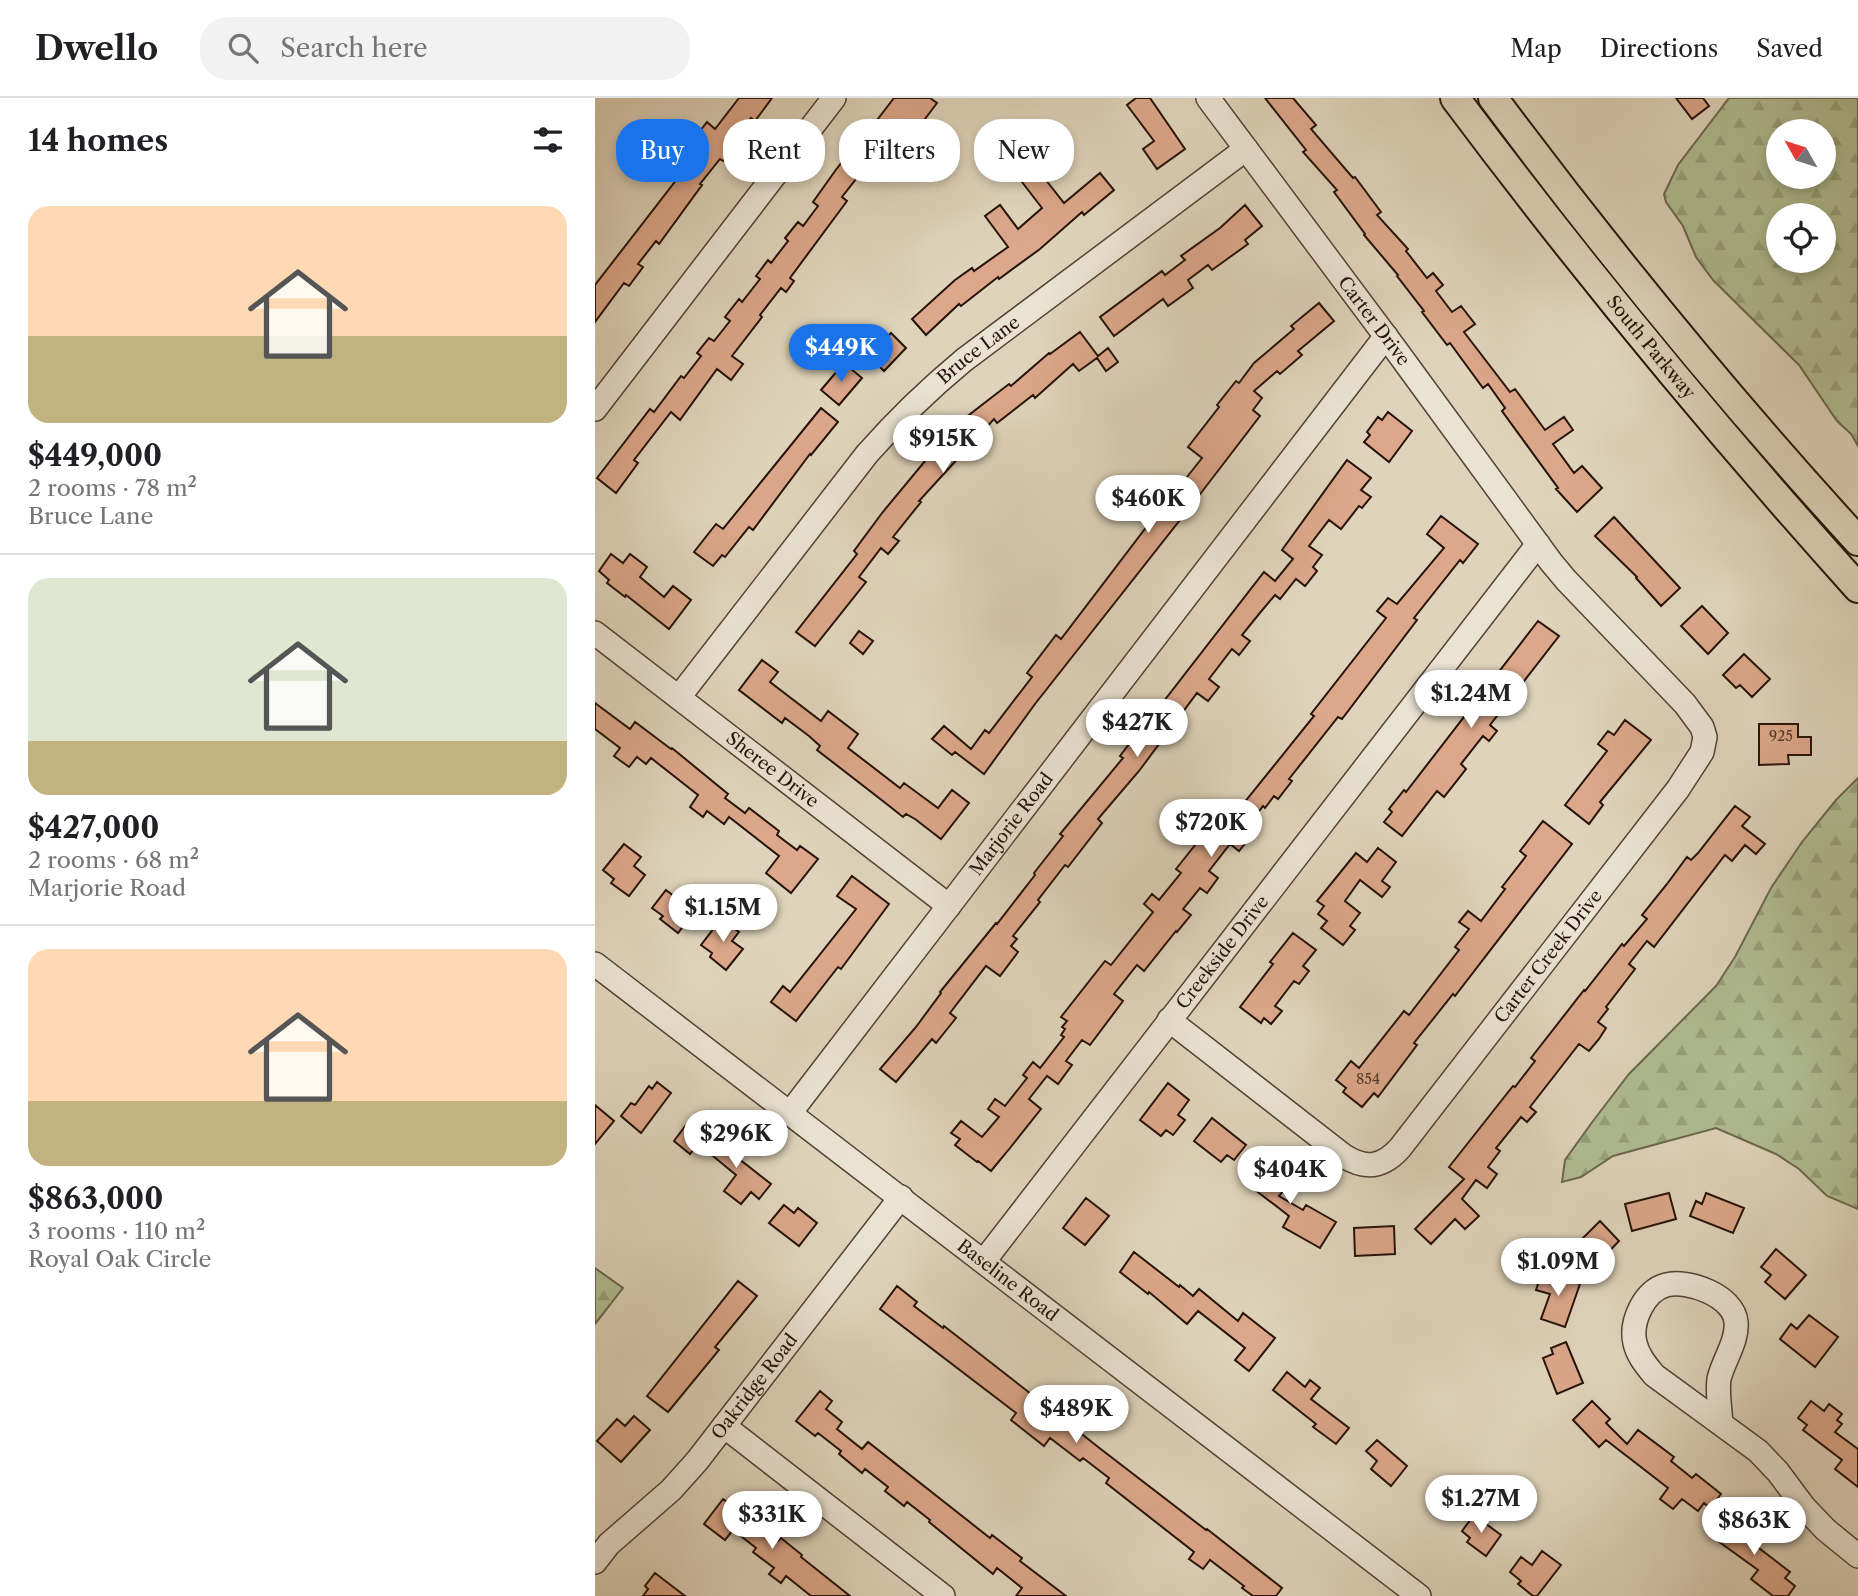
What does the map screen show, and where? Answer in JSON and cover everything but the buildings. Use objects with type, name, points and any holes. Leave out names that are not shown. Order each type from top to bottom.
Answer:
[{"type":"main road","name":"South Parkway","points":[[1455,98],[1614,303],[1769,489],[1858,588]]},
{"type":"main road","name":"South Parkway","points":[[1493,98],[1652,303],[1799,477],[1858,541]]},
{"type":"street","points":[[595,409],[834,98]]},
{"type":"street","name":"Carter Drive","points":[[1208,98],[1538,544]]},
{"type":"street","name":"Bruce Lane","points":[[679,697],[867,454],[925,393],[964,359],[1246,149]]},
{"type":"street","name":"Marjorie Road","points":[[790,1113],[1386,336]]},
{"type":"street","name":"Creekside Drive","points":[[984,1261],[1538,544]]},
{"type":"street","name":"Carter Creek Drive","points":[[1169,1020],[1351,1161],[1380,1164],[1391,1158],[1400,1148],[1678,789],[1702,752],[1704,733],[1693,713],[1566,580],[1538,544]]},
{"type":"street","name":"Sheree Drive","points":[[595,633],[949,906]]},
{"type":"street","name":"Baseline Road","points":[[595,964],[1419,1596]]},
{"type":"street","name":"Oakridge Road","points":[[595,1562],[609,1544],[671,1490],[697,1461],[901,1197]]},
{"type":"street","points":[[1721,1423],[1719,1379],[1733,1341],[1736,1322],[1731,1310],[1706,1289],[1678,1284],[1664,1285],[1653,1292],[1638,1314],[1634,1328],[1635,1343],[1642,1360],[1654,1375],[1758,1451],[1778,1472],[1804,1507],[1826,1530],[1858,1556]]},
{"type":"street","points":[[724,1426],[943,1596]]},
{"type":"green space","points":[[1729,98],[1858,98],[1858,446],[1851,434],[1837,421],[1799,365],[1713,280],[1696,257],[1683,226],[1666,202],[1664,194],[1678,165]]},
{"type":"green space","points":[[1858,778],[1858,1209],[1827,1196],[1799,1169],[1776,1154],[1716,1128],[1613,1156],[1581,1177],[1562,1182],[1565,1160],[1593,1121],[1629,1074],[1716,986],[1735,957],[1771,888],[1802,842]]},
{"type":"green space","points":[[595,1268],[623,1288],[595,1324]]}]
